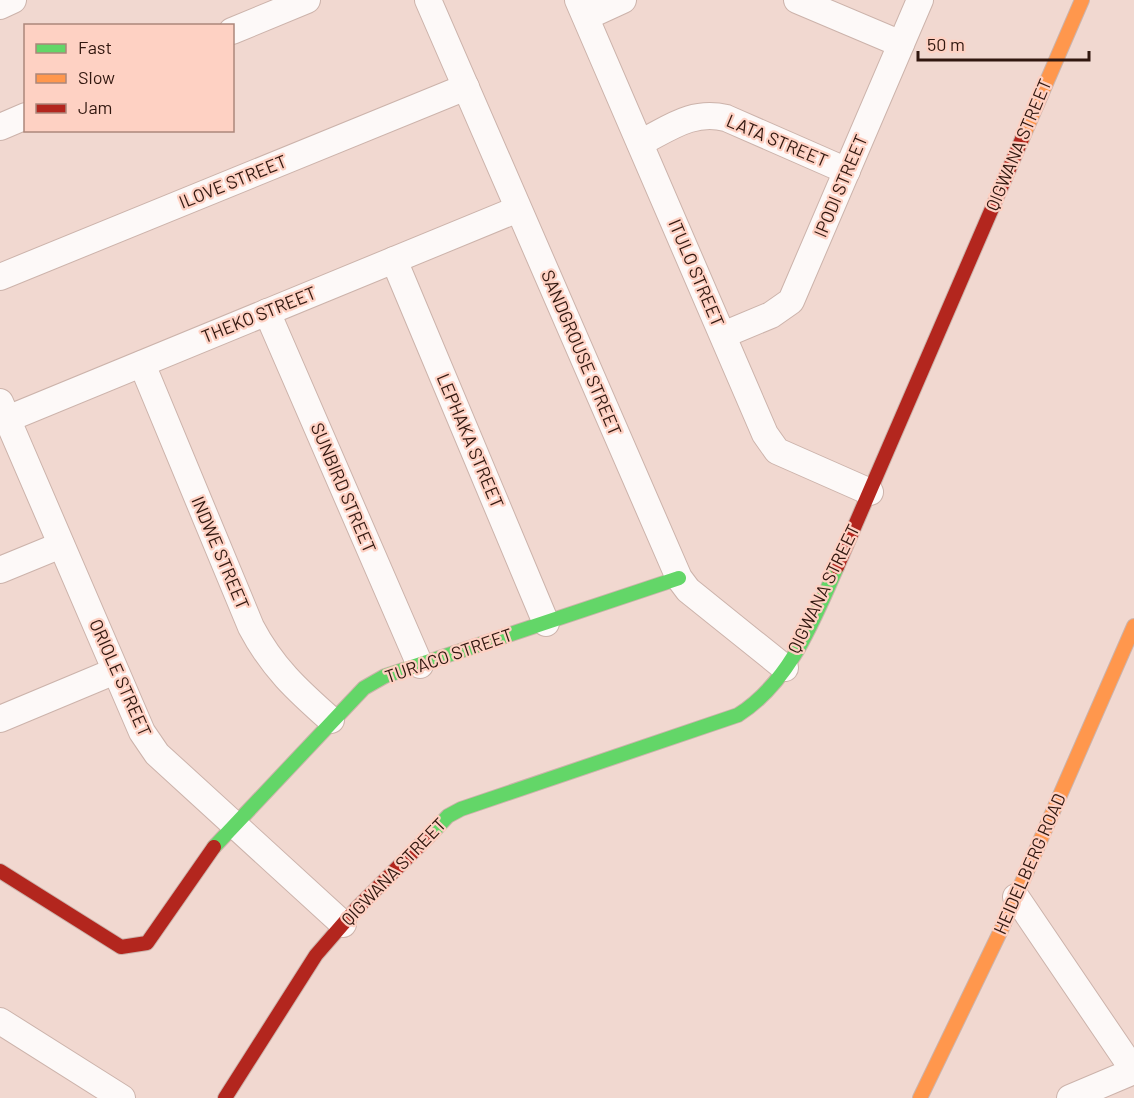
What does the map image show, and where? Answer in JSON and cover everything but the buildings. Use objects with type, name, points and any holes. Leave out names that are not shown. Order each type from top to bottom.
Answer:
[{"type":"street","points":[[0,6],[13,0]]},
{"type":"street","points":[[234,30],[307,0]]},
{"type":"street","name":"SANDGROUSE STREET","points":[[428,0],[679,578],[688,590],[785,668]]},
{"type":"street","points":[[582,8],[623,0]]},
{"type":"street","points":[[796,0],[901,44]]},
{"type":"street","name":"IPODI STREET","points":[[723,335],[771,315],[791,301],[920,0]]},
{"type":"street","name":"QIGWANA STREET","points":[[225,1098],[316,955],[448,816],[461,809],[738,714],[763,698],[785,668],[821,603],[1082,0]]},
{"type":"street","name":"ITULO STREET","points":[[582,8],[765,434],[777,451],[870,492]]},
{"type":"street","name":"ILOVE STREET","points":[[0,277],[466,87]]},
{"type":"street","name":"LATA STREET","points":[[640,143],[689,119],[711,115],[726,118],[848,171]]},
{"type":"street","points":[[0,127],[24,117]]},
{"type":"street","name":"THEKO STREET","points":[[2,414],[142,364],[518,209]]},
{"type":"street","name":"LEPHAKA STREET","points":[[394,260],[546,623]]},
{"type":"street","name":"SUNBIRD STREET","points":[[267,312],[420,665]]},
{"type":"street","name":"INDWE STREET","points":[[142,364],[251,627],[266,655],[285,680],[331,720]]},
{"type":"street","name":"ORIOLE STREET","points":[[2,414],[142,732],[157,754],[343,924]]},
{"type":"street","points":[[0,570],[61,544]]},
{"type":"street","name":"TURACO STREET","points":[[234,825],[331,720],[364,688],[385,676],[679,578]]},
{"type":"street","name":"HEIDELBERG ROAD","points":[[920,1098],[1016,897],[1134,626]]},
{"type":"street","points":[[0,719],[115,671]]},
{"type":"street","points":[[0,871],[105,939],[121,946],[136,947],[147,943],[217,843],[234,825]]},
{"type":"street","points":[[1016,897],[1134,1071],[1070,1098]]},
{"type":"street","points":[[0,1021],[122,1098]]},
{"type":"traffic: fast","points":[[430,835],[448,816],[461,809],[738,715],[772,686],[786,668],[809,629],[837,567]]},
{"type":"traffic: fast","points":[[214,847],[364,688],[385,676],[679,578]]},
{"type":"traffic: slow","points":[[1022,139],[1082,0]]},
{"type":"traffic: slow","points":[[920,1098],[1002,928],[1134,626]]},
{"type":"traffic: jam","points":[[837,567],[1022,139]]},
{"type":"traffic: jam","points":[[225,1098],[316,955],[356,909],[430,835]]},
{"type":"traffic: jam","points":[[0,871],[121,947],[147,943],[214,847]]}]
